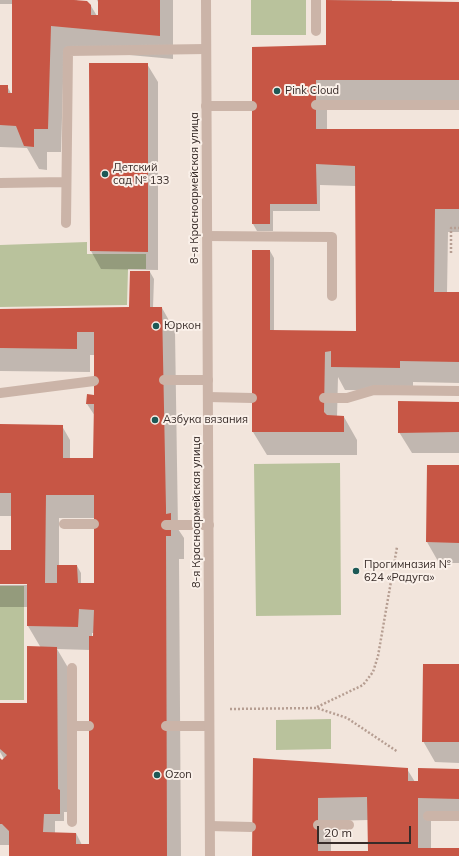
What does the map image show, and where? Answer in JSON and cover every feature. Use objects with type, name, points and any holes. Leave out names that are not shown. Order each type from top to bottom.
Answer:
[{"type":"street","name":"8-я Красноармейская улица","points":[[206,0],[210,856]]},
{"type":"street","points":[[316,0],[316,30]]},
{"type":"street","points":[[66,223],[68,51],[206,49]]},
{"type":"street","points":[[316,105],[459,105]]},
{"type":"street","points":[[206,106],[252,106]]},
{"type":"street","points":[[0,183],[66,182]]},
{"type":"street","points":[[207,236],[332,236],[332,296]]},
{"type":"street","points":[[164,380],[208,380]]},
{"type":"street","points":[[0,393],[94,381]]},
{"type":"street","points":[[324,398],[347,398],[374,390],[459,391]]},
{"type":"street","points":[[208,397],[252,398]]},
{"type":"street","points":[[64,524],[94,524]]},
{"type":"street","points":[[166,525],[209,525]]},
{"type":"street","points":[[72,668],[72,822]]},
{"type":"street","points":[[72,726],[89,726]]},
{"type":"street","points":[[166,726],[209,726]]},
{"type":"street","points":[[428,816],[459,816]]},
{"type":"street","points":[[318,825],[349,825]]},
{"type":"street","points":[[210,826],[252,827]]},
{"type":"path","points":[[451,253],[451,228],[459,228]]},
{"type":"path","points":[[317,708],[363,685],[373,672],[378,656],[398,547]]},
{"type":"path","points":[[210,708],[317,708],[347,718],[398,752]]},
{"type":"green space","points":[[251,0],[306,0],[306,35],[251,35]]},
{"type":"green space","points":[[87,242],[87,254],[146,254],[146,269],[128,269],[127,305],[0,307],[0,245]]},
{"type":"green space","points":[[340,463],[341,615],[256,616],[254,464]]},
{"type":"green space","points":[[0,586],[24,586],[24,700],[0,700]]},
{"type":"green space","points":[[331,719],[331,749],[276,750],[276,720]]},
{"type":"building","points":[[12,0],[87,1],[91,5],[91,15],[98,15],[98,0],[160,0],[160,36],[51,26],[48,129],[34,129],[34,147],[24,146],[16,126],[0,125],[0,85],[8,85],[8,93],[12,93]]},
{"type":"building","points":[[326,0],[459,2],[459,80],[316,80],[316,129],[459,129],[459,209],[435,209],[434,292],[459,292],[459,362],[400,361],[400,368],[331,367],[331,351],[325,352],[324,412],[327,415],[344,416],[344,432],[252,432],[252,250],[270,250],[270,330],[356,331],[355,166],[316,164],[317,204],[270,204],[270,224],[252,224],[252,47],[326,45]]},
{"type":"building","points":[[89,63],[148,63],[148,252],[90,251]]},
{"type":"building","points":[[130,271],[150,271],[150,307],[162,307],[166,514],[171,513],[171,536],[166,536],[167,856],[9,856],[9,831],[2,824],[0,824],[0,758],[2,760],[7,755],[0,749],[0,703],[27,703],[27,646],[57,647],[58,789],[60,790],[60,814],[44,814],[43,832],[76,833],[76,844],[89,844],[89,636],[93,636],[94,610],[79,609],[78,627],[27,626],[27,584],[0,584],[0,550],[11,550],[11,493],[0,493],[0,424],[63,425],[63,458],[93,458],[94,404],[86,404],[87,394],[94,395],[94,332],[77,332],[77,349],[0,348],[0,309],[129,307]],"holes":[[[46,495],[94,495],[94,583],[78,583],[77,565],[57,565],[57,583],[45,583]]]},
{"type":"building","points":[[398,401],[459,402],[459,432],[398,433]]},
{"type":"building","points":[[427,465],[459,465],[459,543],[426,542]]},
{"type":"building","points":[[423,664],[459,664],[459,742],[422,742]]},
{"type":"building","points":[[253,758],[408,768],[408,781],[418,781],[418,768],[459,769],[459,799],[418,798],[418,848],[459,848],[459,856],[252,856]],"holes":[[[367,797],[368,851],[318,851],[318,798]]]},
{"type":"place","name":"Pink Cloud","points":[[277,91]]},
{"type":"place","name":"Детский сад № 133","points":[[105,174]]},
{"type":"place","name":"Юркон","points":[[156,326]]},
{"type":"place","name":"Азбука вязания","points":[[155,420]]},
{"type":"place","name":"Прогимназия № 624 «Радуга»","points":[[356,571]]},
{"type":"place","name":"Ozon","points":[[157,775]]}]
